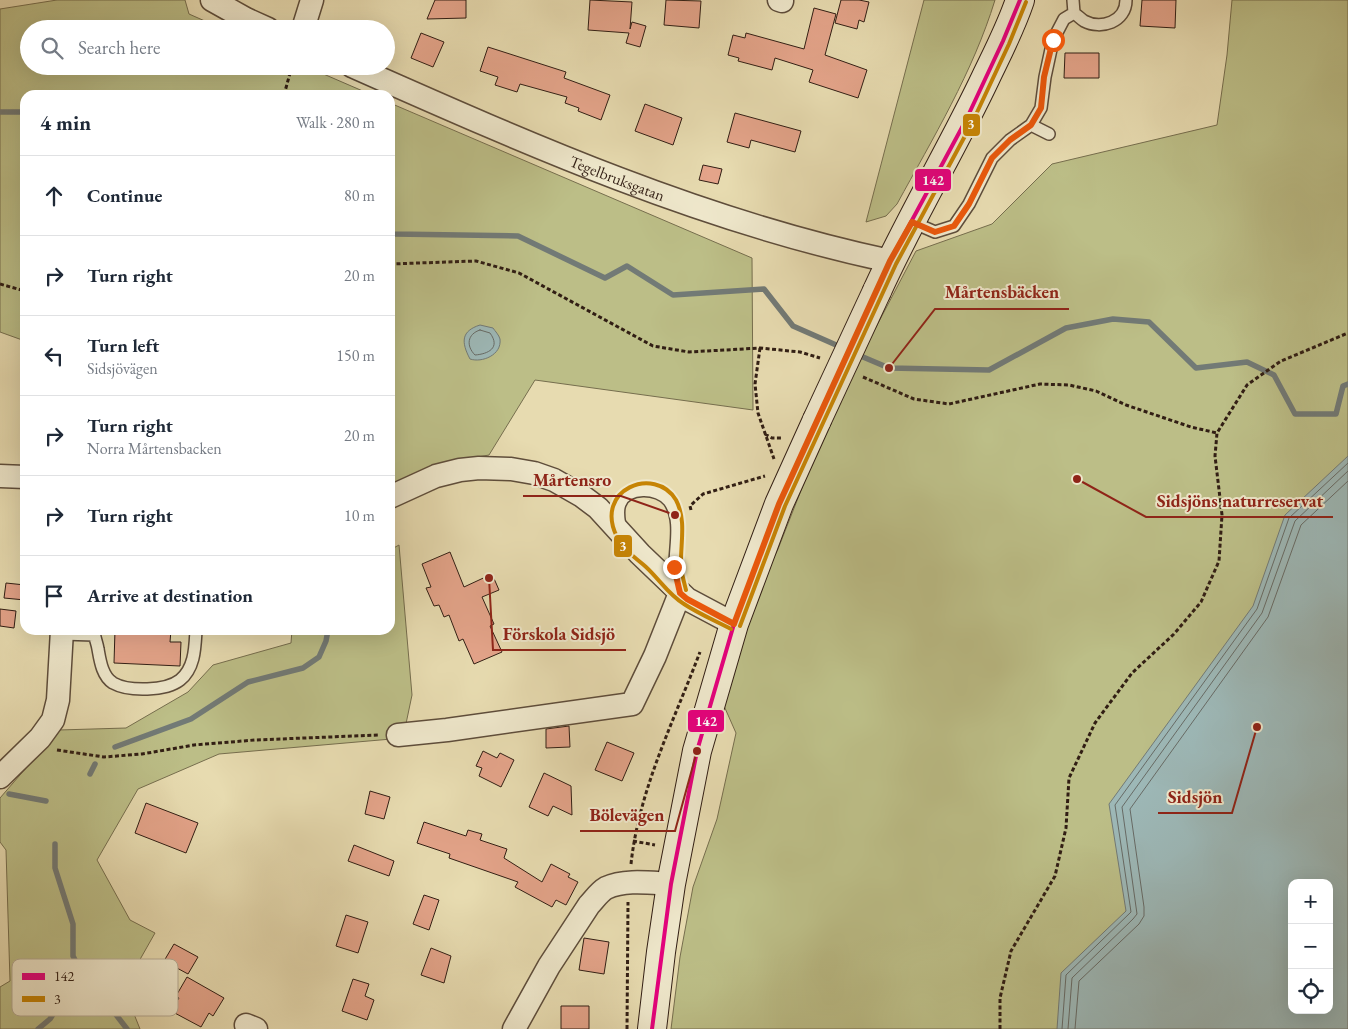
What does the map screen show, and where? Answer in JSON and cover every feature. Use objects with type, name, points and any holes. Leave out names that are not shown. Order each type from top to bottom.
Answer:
[{"type":"main road","points":[[652,1029],[671,884],[697,751],[734,624],[779,504],[816,420],[890,261],[966,120],[1004,41],[1020,0]]},
{"type":"street","points":[[212,0],[248,20]]},
{"type":"street","points":[[306,20],[312,0]]},
{"type":"street","name":"Tegelbruksgatan","points":[[373,75],[512,136],[673,200],[767,230],[890,261]]},
{"type":"street","points":[[395,495],[424,481],[460,470],[492,467],[534,473],[554,480],[582,496],[598,508],[640,554],[687,599],[734,624]]},
{"type":"street","points":[[0,476],[20,477]]},
{"type":"street","points":[[398,735],[632,704],[655,656],[680,593]]},
{"type":"street","points":[[0,777],[29,746],[40,738],[52,720],[58,700],[62,635]]},
{"type":"street","points":[[514,1029],[549,966],[596,897],[605,889],[615,886],[642,883],[671,884]]},
{"type":"lane","points":[[1073,0],[1074,13],[1084,21],[1099,25],[1112,23],[1121,15],[1126,0]]},
{"type":"lane","points":[[912,222],[935,232],[954,226],[969,204],[992,158],[1010,140],[1031,125],[1041,108],[1044,77],[1053,40],[1064,19],[1074,13]]},
{"type":"lane","points":[[1031,125],[1049,134]]},
{"type":"lane","points":[[621,533],[618,512],[620,503],[626,496],[636,491],[648,490],[659,494],[669,501],[675,515],[677,530],[674,567],[680,593]]},
{"type":"lane","points":[[95,635],[102,670],[112,683],[132,688],[152,689],[168,686],[180,680],[187,672],[194,659],[196,635]]},
{"type":"path","points":[[285,90],[290,75]]},
{"type":"path","points":[[395,264],[476,261],[519,273],[653,346],[662,348],[689,352],[760,348],[800,352],[821,358]]},
{"type":"path","points":[[0,284],[20,290]]},
{"type":"path","points":[[1000,1029],[1000,998],[1010,951],[1056,876],[1066,828],[1069,778],[1095,723],[1132,673],[1174,634],[1201,602],[1219,562],[1222,515],[1215,456],[1217,433],[1247,386],[1282,361],[1348,333]]},
{"type":"path","points":[[760,348],[755,384],[758,413],[777,468]]},
{"type":"path","points":[[863,376],[914,399],[949,404],[1040,384],[1069,385],[1096,391],[1126,405],[1191,427],[1217,433]]},
{"type":"path","points":[[765,434],[778,440],[785,438]]},
{"type":"path","points":[[691,515],[690,506],[703,494],[764,477],[770,472]]},
{"type":"path","points":[[29,746],[104,757],[255,740],[398,735]]},
{"type":"green space","points":[[57,0],[185,0],[189,14],[203,20],[20,20],[20,75],[326,75],[360,90],[20,90],[20,339],[0,332],[0,9]]},
{"type":"green space","points":[[924,0],[995,0],[964,79],[897,204],[886,216],[866,222]]},
{"type":"green space","points":[[1232,0],[1348,0],[1348,1029],[671,1029],[680,957],[693,887],[717,819],[736,733],[713,681],[778,549],[833,409],[916,251],[992,224],[1052,164],[1217,125],[1227,55]]},
{"type":"green space","points":[[395,105],[752,258],[753,410],[535,380],[489,455],[461,460],[395,482]]},
{"type":"green space","points":[[399,545],[412,695],[403,738],[219,754],[138,789],[97,860],[130,920],[155,933],[140,959],[12,959],[12,1016],[135,1016],[140,1029],[0,1029],[0,987],[10,981],[6,850],[0,842],[0,798],[59,730],[126,728],[188,692],[213,665],[291,643],[292,635],[395,635],[395,547]]},
{"type":"water","points":[[480,325],[493,328],[500,339],[500,345],[495,353],[485,359],[470,359],[465,347],[464,338],[469,330]]},
{"type":"water","points":[[1348,456],[1348,1029],[1057,1029],[1061,973],[1126,911],[1109,804],[1253,606],[1285,515]]},
{"type":"building","points":[[435,0],[466,0],[466,18],[427,19]]},
{"type":"building","points":[[590,0],[632,2],[630,29],[632,22],[646,26],[640,47],[626,43],[629,33],[588,30]]},
{"type":"building","points":[[666,0],[701,1],[699,28],[664,25]]},
{"type":"building","points":[[841,0],[869,2],[864,22],[859,20],[857,29],[835,23]]},
{"type":"building","points":[[1142,0],[1176,0],[1175,28],[1140,26]]},
{"type":"building","points":[[814,8],[836,14],[825,55],[867,70],[858,98],[809,82],[813,70],[775,58],[772,70],[738,61],[739,58],[728,55],[733,35],[745,38],[746,33],[804,49]]},
{"type":"building","points":[[421,33],[444,42],[433,67],[411,58]]},
{"type":"building","points":[[488,47],[566,72],[564,78],[610,95],[601,120],[578,111],[579,108],[565,103],[567,97],[520,84],[517,92],[495,85],[498,77],[480,71]]},
{"type":"building","points":[[1065,53],[1099,53],[1099,78],[1064,78]]},
{"type":"building","points":[[645,104],[682,118],[673,145],[635,131]]},
{"type":"building","points":[[735,113],[801,131],[795,152],[751,140],[749,148],[727,142]]},
{"type":"building","points":[[703,165],[722,169],[718,184],[699,180]]},
{"type":"building","points":[[450,552],[464,587],[492,574],[499,590],[482,597],[494,624],[490,626],[502,652],[474,664],[463,639],[459,641],[449,615],[444,617],[439,605],[434,606],[426,588],[431,587],[422,564]]},
{"type":"building","points":[[6,583],[20,584],[20,600],[4,598]]},
{"type":"building","points":[[0,609],[16,611],[14,628],[0,626]]},
{"type":"building","points":[[115,635],[171,635],[170,642],[181,642],[180,666],[114,663]]},
{"type":"building","points":[[569,726],[570,747],[546,748],[546,729]]},
{"type":"building","points":[[607,742],[634,753],[622,781],[595,770]]},
{"type":"building","points":[[483,751],[497,758],[500,753],[514,760],[501,787],[479,776],[482,768],[476,766]]},
{"type":"building","points":[[544,773],[571,786],[572,815],[553,806],[548,816],[529,807]]},
{"type":"building","points":[[370,791],[390,797],[384,819],[365,814]]},
{"type":"building","points":[[146,803],[198,823],[186,853],[135,833]]},
{"type":"building","points":[[424,822],[466,836],[468,830],[482,834],[480,840],[507,849],[504,858],[542,882],[551,864],[570,874],[568,877],[578,882],[566,905],[556,900],[552,907],[515,887],[518,882],[449,858],[450,854],[417,843]]},
{"type":"building","points":[[354,845],[394,861],[389,876],[348,861]]},
{"type":"building","points":[[424,895],[439,900],[429,930],[413,924]]},
{"type":"building","points":[[346,915],[368,922],[358,953],[336,946]]},
{"type":"building","points":[[584,938],[609,942],[604,974],[579,970]]},
{"type":"building","points":[[174,944],[198,957],[188,974],[178,969],[178,959],[165,959]]},
{"type":"building","points":[[431,948],[451,956],[444,983],[421,975]]},
{"type":"building","points":[[187,977],[224,998],[213,1016],[209,1013],[201,1027],[178,1015],[178,993]]},
{"type":"building","points":[[353,979],[369,984],[365,996],[374,1000],[367,1020],[342,1011]]},
{"type":"building","points":[[561,1006],[589,1006],[589,1029],[561,1029]]},
{"type":"waterway","points":[[0,112],[20,112]]},
{"type":"waterway","points":[[395,234],[518,236],[605,278],[627,266],[673,295],[764,289],[793,326],[843,348]]},
{"type":"waterway","points":[[856,354],[889,368],[989,370],[1066,328],[1113,319],[1149,322],[1196,368],[1247,362],[1274,375],[1295,414],[1336,414],[1343,386],[1348,384]]},
{"type":"waterway","points":[[115,747],[191,719],[248,682],[303,668],[319,657],[327,635]]},
{"type":"waterway","points":[[90,774],[95,764]]},
{"type":"waterway","points":[[9,794],[46,801]]},
{"type":"waterway","points":[[55,844],[55,868],[73,924],[74,959]]},
{"type":"waterway","points":[[38,1029],[52,1016]]},
{"type":"waterway","points":[[117,1016],[127,1029]]},
{"type":"transit line","name":"142","points":[[652,1029],[671,884],[697,751],[734,624],[779,504],[817,420],[890,261],[966,120],[1020,0]]},
{"type":"transit line","name":"3","points":[[740,626],[785,506],[823,423],[896,264],[972,123],[1009,44],[1026,2]]},
{"type":"transit line","name":"3","points":[[686,590],[681,567],[682,525],[676,500],[666,490],[655,484],[642,484],[630,487],[620,495],[613,506],[612,520],[620,542],[679,600],[731,629]]},
{"type":"place","name":"Mårtensbäcken","points":[[889,368]]},
{"type":"place","name":"Sidsjöns naturreservat","points":[[1077,479]]},
{"type":"place","name":"Mårtensro","points":[[675,515]]},
{"type":"place","name":"Förskola Sidsjö","points":[[489,578]]},
{"type":"place","name":"Sidsjön","points":[[1257,727]]},
{"type":"place","name":"Bölevägen","points":[[697,751]]},
{"type":"route","points":[[674,567],[680,593],[687,599],[734,624],[779,504],[890,261],[912,222],[935,232],[954,226],[969,204],[992,158],[1010,140],[1031,125],[1041,108],[1044,77],[1053,40]]}]
